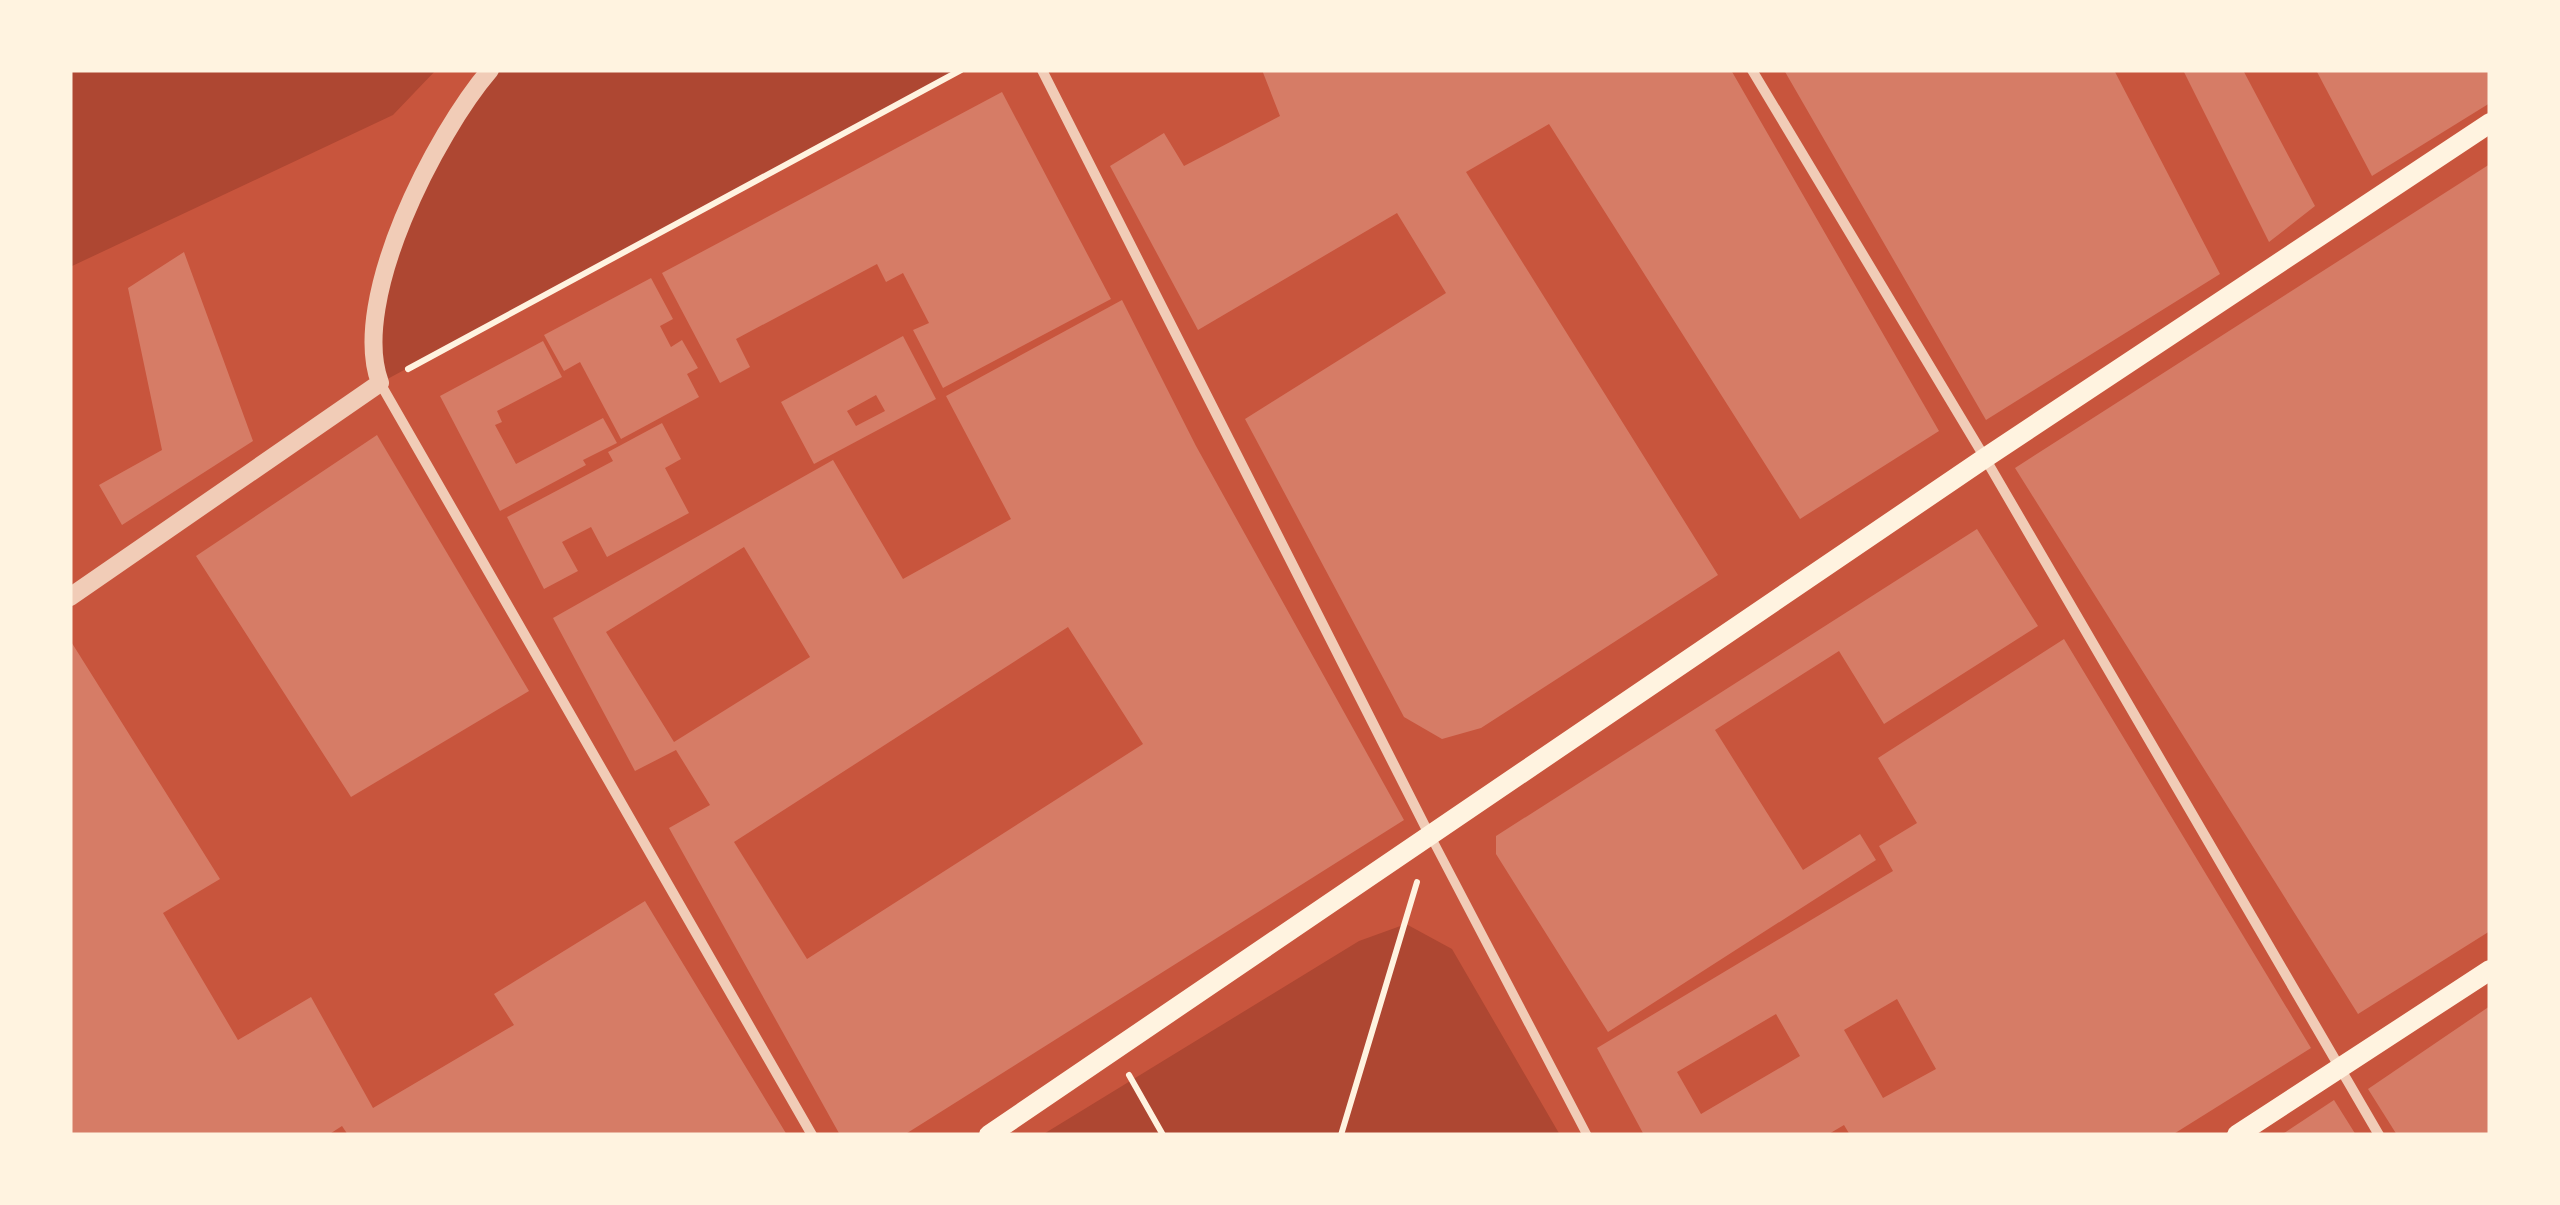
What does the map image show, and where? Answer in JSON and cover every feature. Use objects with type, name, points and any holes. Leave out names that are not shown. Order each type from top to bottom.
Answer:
[{"type":"main road","points":[[989,1135],[1985,458],[2490,123]]},
{"type":"main road","points":[[2236,1135],[2490,970]]},
{"type":"street","points":[[490,70],[439,142],[407,207],[380,302],[372,353],[380,382],[812,1135]]},
{"type":"street","points":[[1042,70],[1431,837],[1587,1135]]},
{"type":"street","points":[[1752,70],[1985,458],[2379,1135]]},
{"type":"street","points":[[70,597],[380,382]]},
{"type":"path","points":[[380,382],[961,70]]},
{"type":"path","points":[[1341,1135],[1431,837]]},
{"type":"path","points":[[1116,1051],[1163,1135]]},
{"type":"shaded area","points":[[70,70],[436,70],[393,115],[70,267]]},
{"type":"shaded area","points":[[490,70],[961,70],[380,383],[380,302],[407,207]]},
{"type":"shaded area","points":[[1406,924],[1452,949],[1560,1135],[1042,1135],[1359,941]]},
{"type":"building","points":[[1262,70],[1731,70],[1939,431],[1800,519],[1549,124],[1466,172],[1718,575],[1481,728],[1442,739],[1404,717],[1245,419],[1446,293],[1397,213],[1198,330],[1110,166],[1164,133],[1184,166],[1280,116]]},
{"type":"building","points":[[1784,70],[2114,70],[2220,274],[1986,420]]},
{"type":"building","points":[[2183,70],[2243,70],[2315,206],[2269,242]]},
{"type":"building","points":[[2316,70],[2490,70],[2490,103],[2372,176]]},
{"type":"building","points":[[1002,92],[1111,299],[943,388],[913,330],[929,323],[903,273],[886,282],[877,264],[736,339],[750,367],[720,383],[662,273]]},
{"type":"building","points":[[2490,164],[2490,931],[2358,1014],[2015,468]]},
{"type":"building","points":[[184,252],[253,441],[122,525],[99,485],[162,450],[128,288]]},
{"type":"building","points":[[651,278],[673,319],[660,326],[671,347],[682,340],[698,368],[687,374],[699,397],[621,439],[580,362],[564,371],[544,335]]},
{"type":"building","points":[[1122,300],[1196,446],[1404,820],[904,1135],[840,1135],[669,828],[710,805],[676,750],[635,771],[553,618],[833,460],[903,579],[1011,519],[946,396]],"holes":[[[744,547],[810,657],[674,742],[606,632]],[[1068,627],[1143,744],[807,959],[734,842]]]},
{"type":"building","points":[[903,336],[936,399],[814,464],[781,402]],"holes":[[[876,395],[885,411],[856,426],[847,411]]]},
{"type":"building","points":[[543,341],[562,377],[497,411],[502,422],[495,425],[516,464],[603,418],[617,443],[583,460],[586,465],[500,511],[440,396]]},
{"type":"building","points":[[662,423],[681,459],[665,468],[689,513],[607,557],[591,527],[562,542],[578,571],[544,589],[507,517],[613,461],[608,452]]},
{"type":"building","points":[[377,435],[529,691],[351,797],[196,556]]},
{"type":"building","points":[[1977,529],[2038,626],[1884,724],[1839,651],[1715,730],[1803,870],[1860,834],[1876,860],[1608,1032],[1496,854],[1496,836]]},
{"type":"building","points":[[2064,639],[2311,1048],[2172,1135],[1850,1135],[1844,1125],[1827,1135],[1644,1135],[1597,1048],[1893,871],[1879,846],[1917,823],[1878,758]],"holes":[[[1897,999],[1936,1069],[1883,1098],[1844,1030]],[[1776,1014],[1800,1056],[1701,1114],[1677,1072]]]},
{"type":"building","points":[[70,640],[220,879],[163,913],[238,1040],[311,997],[373,1108],[514,1025],[494,994],[645,901],[787,1135],[348,1135],[342,1126],[328,1135],[70,1135]]},
{"type":"building","points":[[2490,1006],[2490,1135],[2397,1135],[2368,1089]]},
{"type":"building","points":[[2334,1100],[2356,1135],[2281,1135]]}]
